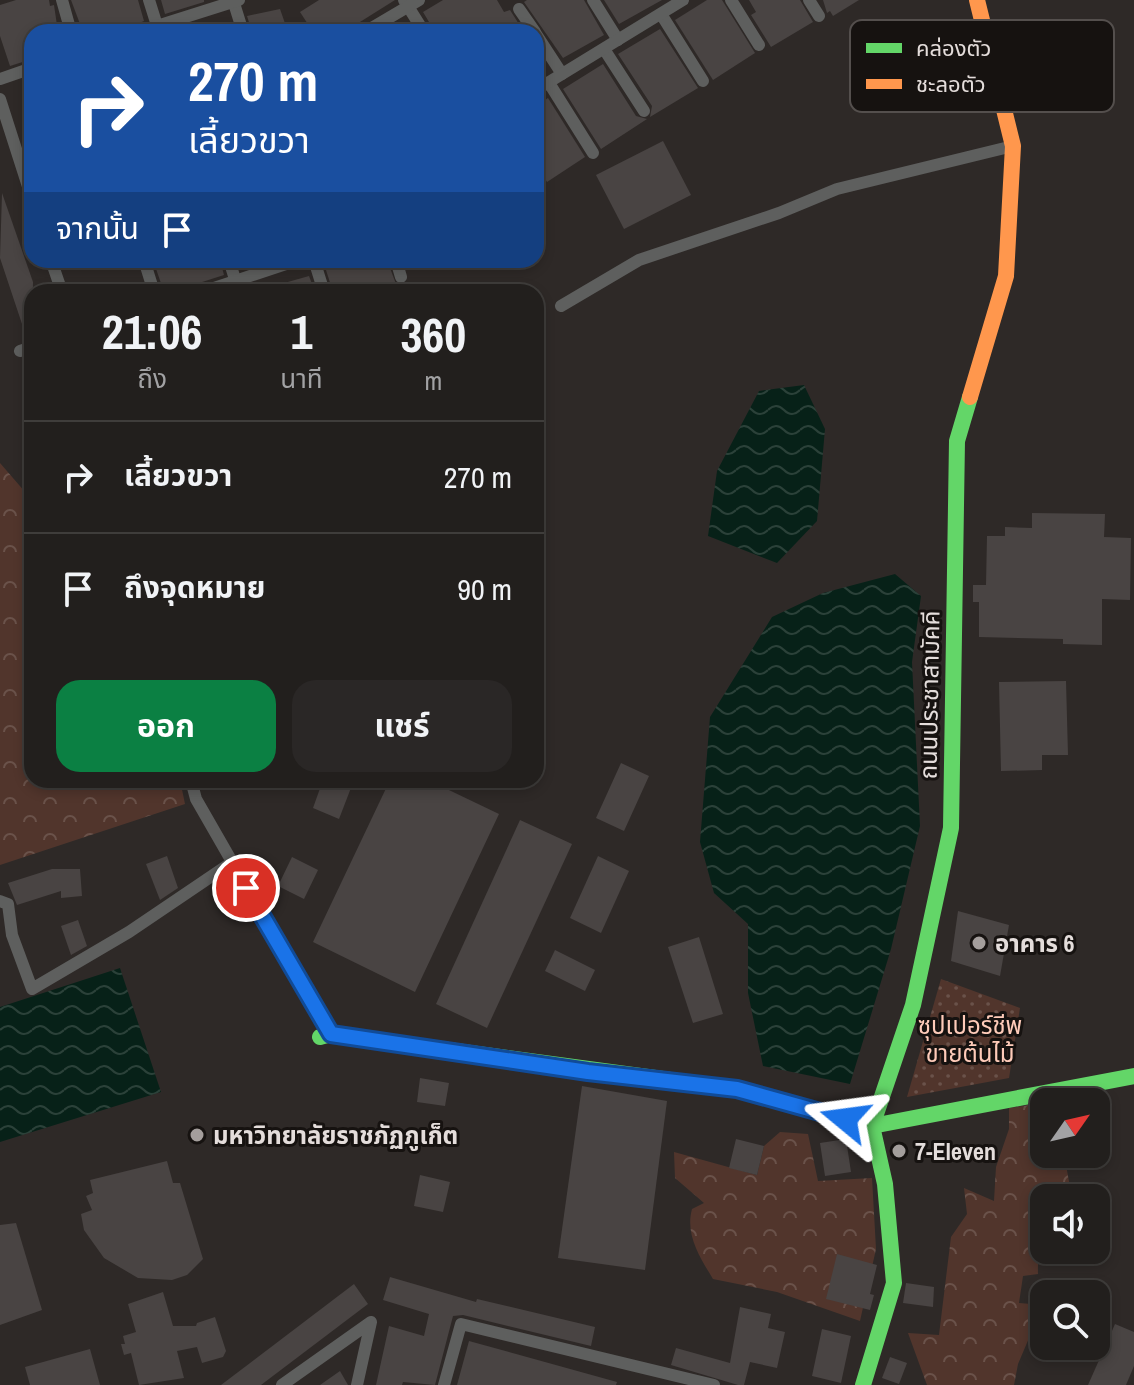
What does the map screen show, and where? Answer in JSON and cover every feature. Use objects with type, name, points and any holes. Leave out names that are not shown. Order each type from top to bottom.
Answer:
[{"type":"street","points":[[62,0],[69,24]]},
{"type":"street","points":[[149,0],[156,24]]},
{"type":"street","points":[[593,0],[618,40]]},
{"type":"street","points":[[731,0],[759,45]]},
{"type":"street","points":[[809,0],[819,16]]},
{"type":"street","name":"ถนนประชาสามัคคี","points":[[977,0],[982,20]]},
{"type":"street","points":[[172,24],[235,1],[241,24]]},
{"type":"street","points":[[377,24],[411,2],[421,24]]},
{"type":"street","points":[[544,86],[661,14],[675,2]]},
{"type":"street","points":[[519,9],[529,24]]},
{"type":"street","points":[[661,14],[703,81]]},
{"type":"street","points":[[544,47],[562,74]]},
{"type":"street","points":[[604,49],[644,111]]},
{"type":"street","points":[[0,79],[24,71]]},
{"type":"street","points":[[549,83],[593,153]]},
{"type":"street","points":[[0,99],[24,174]]},
{"type":"street","name":"ถนนประชาสามัคคี","points":[[872,1126],[913,1005],[951,828],[957,441],[1006,276],[1013,146],[1005,112]]},
{"type":"street","points":[[561,306],[639,260],[779,213],[837,189],[1013,146]]},
{"type":"street","points":[[242,284],[279,268]]},
{"type":"street","points":[[398,268],[401,277]]},
{"type":"street","points":[[193,788],[196,799],[326,1036],[737,1089],[872,1126],[1134,1076]]},
{"type":"street","points":[[0,901],[8,904],[12,935],[32,989],[129,932],[231,863]]},
{"type":"street","points":[[863,1385],[894,1283],[885,1184],[872,1126]]},
{"type":"street","points":[[282,1385],[371,1322],[357,1385]]},
{"type":"street","points":[[444,1385],[461,1324],[714,1385]]},
{"type":"green space","points":[[0,463],[24,491],[24,788],[182,788],[185,804],[0,865]]},
{"type":"green space","name":"ซุปเปอร์ชีพ ขายต้นไม้","points":[[941,979],[1020,1008],[1009,1078],[907,1097]]},
{"type":"green space","points":[[1030,1105],[1030,1168],[1067,1168],[1069,1184],[1030,1184],[1030,1264],[1039,1264],[1038,1274],[1023,1276],[1019,1303],[1030,1304],[1030,1336],[1018,1364],[1014,1385],[927,1385],[908,1333],[939,1335],[951,1237],[967,1214],[964,1188],[994,1201],[996,1167],[1009,1129],[1009,1108]]},
{"type":"green space","points":[[780,1132],[808,1134],[818,1181],[872,1178],[876,1249],[860,1321],[777,1292],[713,1279],[695,1246],[690,1228],[692,1209],[704,1203],[675,1178],[674,1152],[757,1175],[764,1146]]},
{"type":"water","points":[[804,385],[825,429],[817,521],[777,563],[708,536],[717,471],[759,391]]},
{"type":"water","points":[[895,574],[921,596],[912,662],[920,826],[891,949],[850,1084],[763,1066],[748,993],[748,924],[714,893],[700,842],[710,717],[772,617],[823,593]]},
{"type":"water","points":[[120,968],[161,1092],[0,1142],[0,1007]]},
{"type":"building","points":[[16,0],[49,0],[50,6],[54,5],[57,24],[24,24],[24,62],[10,66],[0,36],[0,5]]},
{"type":"building","points":[[71,0],[138,0],[144,21],[136,24],[80,24]]},
{"type":"building","points":[[161,0],[204,0],[204,2],[165,14]]},
{"type":"building","points":[[319,0],[395,0],[357,24],[308,24],[300,12]]},
{"type":"building","points":[[443,0],[497,0],[504,12],[510,10],[519,24],[430,24],[423,12]]},
{"type":"building","points":[[584,0],[604,35],[563,58],[544,31],[544,24],[539,24],[524,2]]},
{"type":"building","points":[[604,0],[662,0],[619,24]]},
{"type":"building","points":[[707,0],[722,0],[755,53],[713,80],[675,20]]},
{"type":"building","points":[[749,0],[800,0],[813,22],[771,47],[751,15],[756,12]]},
{"type":"building","points":[[823,0],[859,0],[833,16],[830,11],[827,13]]},
{"type":"building","points":[[280,9],[285,24],[250,24],[247,16]]},
{"type":"building","points":[[660,29],[698,88],[650,117],[652,106],[618,54]]},
{"type":"building","points":[[603,64],[636,116],[647,119],[601,149],[563,89]]},
{"type":"building","points":[[548,98],[585,157],[547,182],[544,177],[544,101]]},
{"type":"building","points":[[663,141],[691,195],[624,229],[596,175]]},
{"type":"building","points":[[2,193],[24,256],[24,268],[28,268],[33,282],[24,284],[24,330],[0,258]]},
{"type":"building","points":[[156,268],[222,268],[224,275],[198,284],[161,284]]},
{"type":"building","points":[[390,268],[396,284],[330,284],[326,270]]},
{"type":"building","points":[[309,276],[312,284],[281,284]]},
{"type":"building","points":[[1032,513],[1105,514],[1104,537],[1131,538],[1130,600],[1102,599],[1102,645],[1063,644],[1063,639],[979,637],[979,602],[973,602],[973,585],[986,585],[987,536],[1005,536],[1005,527],[1032,528]]},
{"type":"building","points":[[1066,681],[1068,755],[1042,755],[1042,770],[1001,771],[999,682]]},
{"type":"building","points":[[621,763],[649,776],[624,831],[596,818]]},
{"type":"building","points":[[320,788],[351,788],[339,819],[313,808]]},
{"type":"building","points":[[386,788],[445,788],[499,814],[415,992],[313,942]]},
{"type":"building","points":[[520,820],[572,844],[487,1028],[436,1004]]},
{"type":"building","points":[[167,856],[178,888],[160,900],[146,864]]},
{"type":"building","points":[[598,856],[629,871],[601,933],[570,918]]},
{"type":"building","points":[[292,857],[318,870],[304,899],[278,886]]},
{"type":"building","points":[[52,869],[80,869],[82,896],[61,898],[61,891],[17,905],[8,883]]},
{"type":"building","name":"อาคาร 6","points":[[958,911],[1009,925],[1000,976],[951,961]]},
{"type":"building","points":[[78,920],[87,946],[71,955],[61,926]]},
{"type":"building","points":[[699,937],[723,1014],[693,1023],[668,947]]},
{"type":"building","points":[[555,950],[595,970],[585,991],[545,971]]},
{"type":"building","points":[[420,1078],[449,1083],[445,1106],[417,1102]]},
{"type":"building","points":[[582,1086],[667,1101],[645,1270],[558,1258]]},
{"type":"building","points":[[736,1139],[764,1146],[757,1175],[729,1168]]},
{"type":"building","points":[[846,1139],[851,1172],[825,1176],[820,1143]]},
{"type":"building","points":[[167,1161],[173,1183],[180,1183],[203,1259],[187,1275],[172,1280],[138,1278],[104,1258],[84,1230],[81,1214],[92,1210],[86,1196],[93,1193],[90,1180]]},
{"type":"building","points":[[420,1175],[450,1182],[443,1212],[414,1206]]},
{"type":"building","points":[[16,1223],[42,1310],[0,1325],[0,1225]]},
{"type":"building","points":[[837,1254],[877,1265],[870,1294],[874,1295],[870,1310],[826,1299]]},
{"type":"building","points":[[390,1277],[476,1302],[477,1299],[595,1327],[591,1346],[463,1315],[453,1316],[435,1385],[403,1382],[402,1385],[376,1385],[389,1326],[424,1336],[429,1314],[383,1300]]},
{"type":"building","points":[[906,1283],[934,1287],[933,1307],[903,1303]]},
{"type":"building","points":[[354,1284],[368,1304],[261,1385],[221,1385]]},
{"type":"building","points":[[163,1292],[173,1326],[196,1326],[215,1317],[226,1351],[223,1357],[202,1363],[197,1347],[177,1351],[184,1378],[139,1385],[131,1353],[124,1355],[121,1344],[125,1344],[123,1336],[136,1332],[128,1304]]},
{"type":"building","points":[[740,1307],[771,1314],[768,1328],[785,1332],[777,1368],[750,1362],[744,1385],[738,1385],[671,1365],[676,1348],[730,1363]]},
{"type":"building","points":[[1115,1324],[1134,1332],[1134,1366],[1126,1385],[1088,1385],[1099,1360],[1110,1360],[1110,1335]]},
{"type":"building","points":[[822,1329],[851,1336],[841,1383],[812,1376]]},
{"type":"building","points":[[469,1341],[617,1382],[616,1385],[457,1385]]},
{"type":"building","points":[[90,1349],[100,1385],[30,1385],[25,1367]]},
{"type":"building","points":[[890,1357],[907,1363],[899,1384],[882,1378]]},
{"type":"building","points":[[340,1371],[348,1385],[320,1385]]},
{"type":"traffic: fast","points":[[863,1385],[894,1283],[885,1184],[872,1126],[913,1005],[951,828],[957,441],[970,397]]},
{"type":"traffic: fast","points":[[320,1037],[331,1034],[737,1089],[872,1126],[1134,1076]]},
{"type":"traffic: slow","points":[[977,0],[982,20]]},
{"type":"traffic: slow","points":[[970,397],[1006,276],[1013,146],[1005,112]]},
{"type":"place","name":"อาคาร 6","points":[[979,943]]},
{"type":"place","name":"มหาวิทยาลัยราชภัฏภูเก็ต","points":[[197,1135]]},
{"type":"place","name":"7-Eleven","points":[[899,1151]]},
{"type":"route","points":[[246,888],[331,1034],[588,1072],[737,1089],[845,1119]]}]
